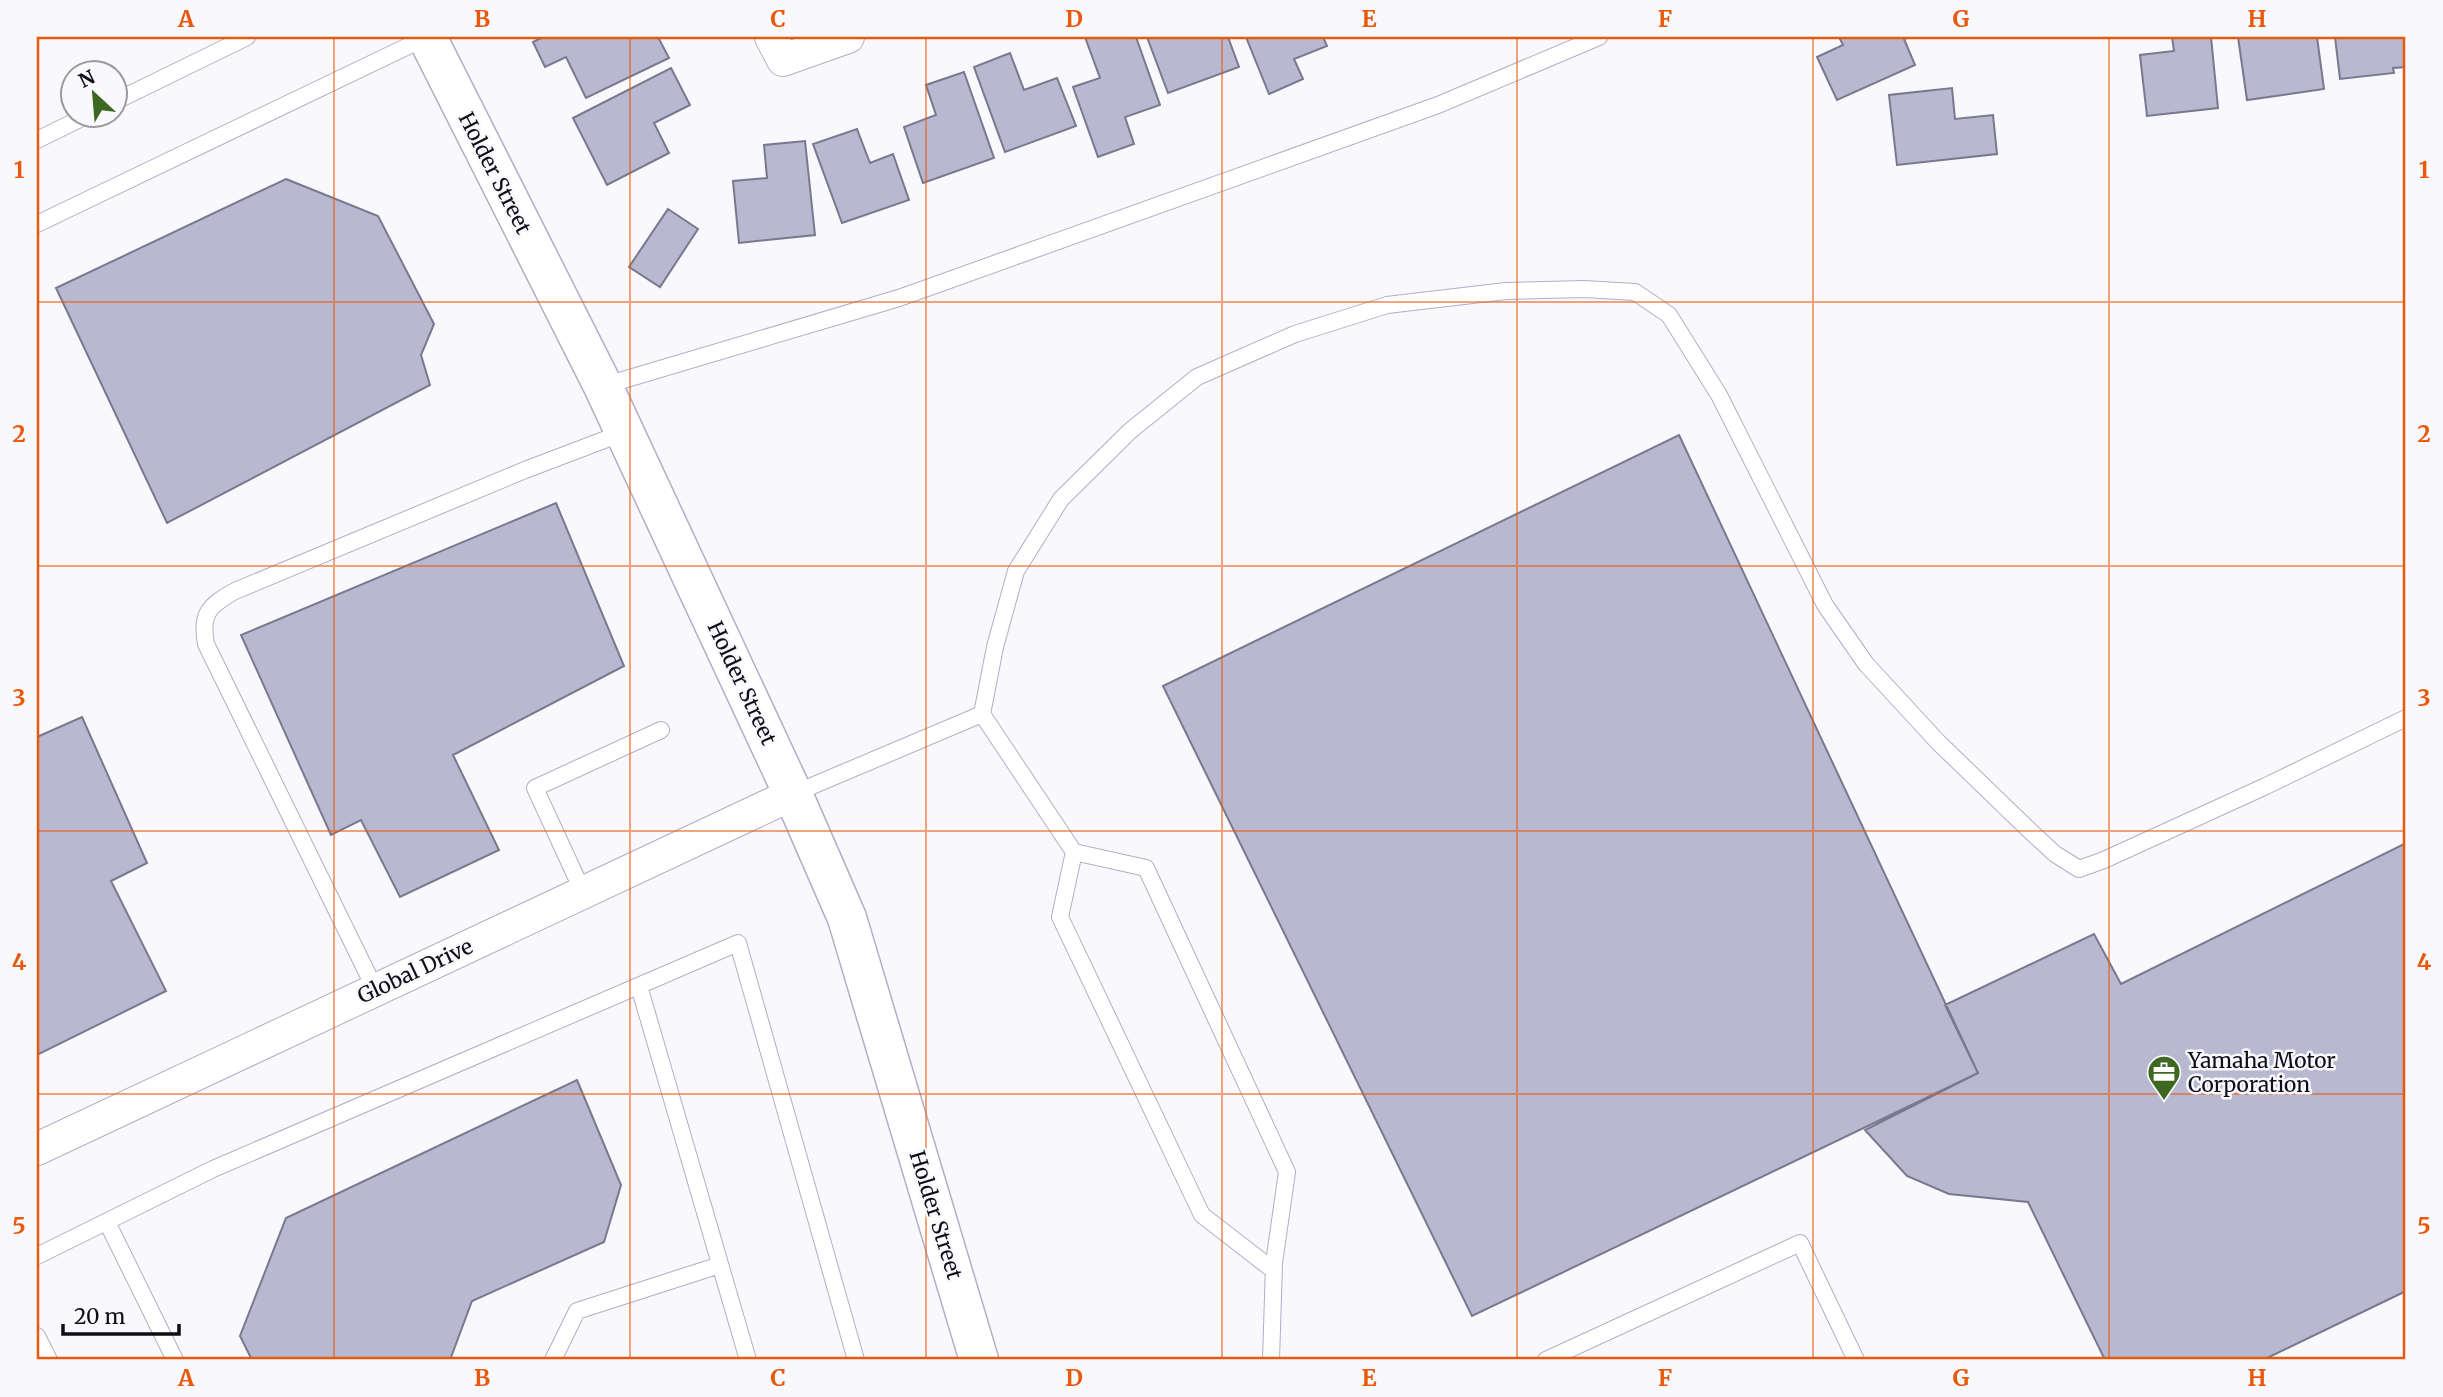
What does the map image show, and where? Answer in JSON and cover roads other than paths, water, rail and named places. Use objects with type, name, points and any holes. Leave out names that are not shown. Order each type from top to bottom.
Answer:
[{"type":"street","name":"Holder Street","points":[[427,37],[625,432],[793,794],[847,918],[979,1360]]},
{"type":"street","points":[[777,49],[848,37]]},
{"type":"street","name":"Global Drive","points":[[37,1149],[793,794]]},
{"type":"lane","points":[[130,94],[247,37]]},
{"type":"lane","points":[[37,224],[427,37]]},
{"type":"lane","points":[[603,386],[912,293],[1438,105],[1599,37]]},
{"type":"lane","points":[[37,140],[60,129]]},
{"type":"lane","points":[[1271,1360],[1274,1265],[1287,1172],[1146,868],[1074,852],[982,714],[995,647],[1016,571],[1061,499],[1130,431],[1197,377],[1294,334],[1387,305],[1506,291],[1584,289],[1635,292],[1669,315],[1719,395],[1825,605],[1866,664],[1938,742],[2028,829],[2055,854],[2079,869],[2228,803],[2406,718]]},
{"type":"lane","points":[[375,989],[303,847],[206,644],[203,628],[205,618],[211,608],[235,591],[525,470],[625,432]]},
{"type":"lane","points":[[793,794],[982,714]]},
{"type":"lane","points":[[583,892],[535,788],[661,730]]},
{"type":"lane","points":[[1074,852],[1060,917],[1202,1215],[1273,1270],[1274,1265]]},
{"type":"lane","points":[[37,1256],[213,1169],[738,943],[856,1360]]},
{"type":"lane","points":[[639,986],[748,1360]]},
{"type":"lane","points":[[107,1222],[175,1360]]},
{"type":"lane","points":[[1546,1360],[1800,1244],[1856,1360]]},
{"type":"lane","points":[[553,1360],[577,1311],[720,1265]]},
{"type":"lane","points":[[37,1336],[49,1360]]},
{"type":"place","name":"Yamaha Motor Corporation","points":[[2164,1102]]}]
